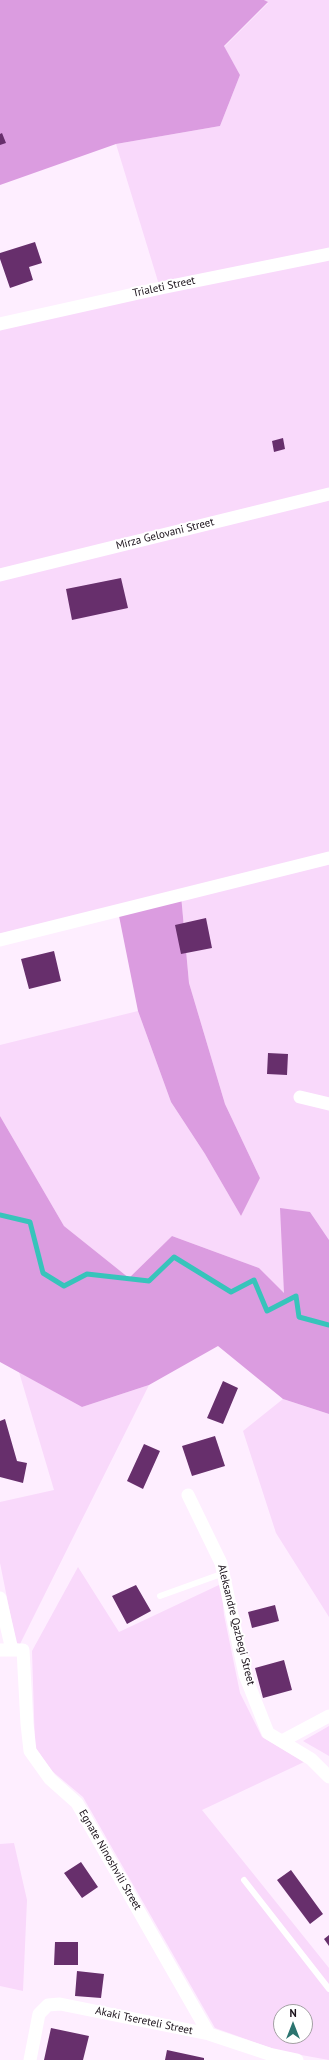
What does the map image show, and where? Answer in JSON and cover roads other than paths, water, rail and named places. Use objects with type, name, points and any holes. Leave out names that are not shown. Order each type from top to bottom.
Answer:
[{"type":"street","name":"Trialeti Street","points":[[0,324],[161,288],[329,254]]},
{"type":"street","name":"Mirza Gelovani Street","points":[[0,575],[329,494]]},
{"type":"street","points":[[0,940],[329,858]]},
{"type":"street","points":[[300,1097],[329,1104]]},
{"type":"street","name":"Aleksandre Qazbegi Street","points":[[188,1495],[221,1563],[245,1674],[268,1733],[311,1759],[329,1776]]},
{"type":"street","name":"Egnate Ninoshvili Street","points":[[0,1598],[6,1650],[24,1650],[27,1724],[30,1752],[50,1779],[77,1803],[209,2034]]},
{"type":"street","points":[[282,1741],[329,1716]]},
{"type":"street","name":"Akaki Tsereteli Street","points":[[30,2060],[39,2014],[48,2005],[60,2004],[209,2034],[269,2054],[297,2060]]},
{"type":"lane","points":[[160,1596],[224,1573]]},
{"type":"lane","points":[[244,1880],[329,1989]]},
{"type":"waterway","points":[[0,1215],[30,1222],[43,1273],[64,1286],[87,1274],[149,1281],[174,1257],[231,1292],[254,1280],[267,1311],[296,1296],[299,1317],[329,1325]]}]
